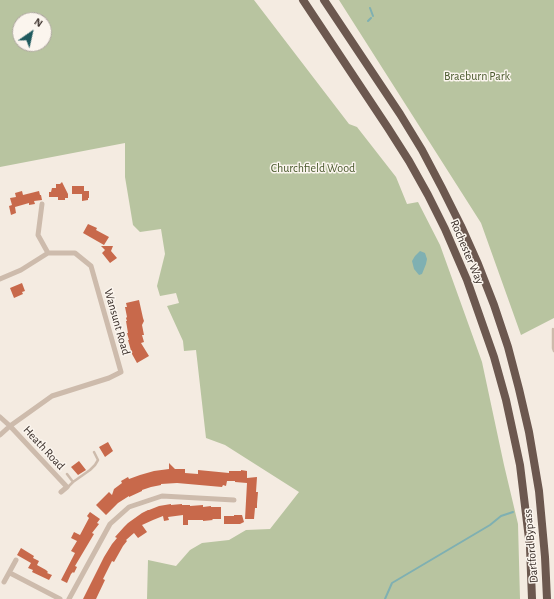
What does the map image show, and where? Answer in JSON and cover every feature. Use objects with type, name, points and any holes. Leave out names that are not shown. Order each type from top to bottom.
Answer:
[{"type":"highway","name":"Rochester Way","points":[[303,0],[409,161],[445,229],[467,280],[494,357],[506,400],[520,465],[530,547]]},
{"type":"highway","name":"Rochester Way","points":[[324,0],[408,126],[439,181],[478,264],[508,347],[529,432],[539,491]]},
{"type":"highway","name":"Dartford Bypass","points":[[539,491],[547,599]]},
{"type":"highway","name":"Dartford Bypass","points":[[530,547],[532,599]]},
{"type":"street","points":[[0,279],[21,270],[48,253],[38,235],[42,204]]},
{"type":"street","name":"Wansunt Road","points":[[0,435],[10,426],[52,396],[109,378],[121,372],[91,266],[75,253],[48,253]]},
{"type":"street","name":"Heath Road","points":[[0,417],[67,487],[61,492]]},
{"type":"street","points":[[69,599],[110,524],[129,507],[162,496],[234,500]]},
{"type":"street","points":[[4,582],[16,560]]},
{"type":"street","points":[[10,573],[60,599]]},
{"type":"lane","points":[[553,329],[554,351]]},
{"type":"lane","points":[[67,487],[96,465],[98,460],[94,452]]},
{"type":"lane","points":[[66,474],[72,482]]},
{"type":"green space","name":"Churchfield Wood","points":[[0,0],[254,0],[349,124],[357,127],[396,177],[407,204],[418,202],[440,245],[482,362],[518,524],[520,599],[147,599],[148,560],[176,566],[190,550],[202,543],[229,540],[246,530],[270,529],[299,492],[225,445],[206,438],[196,350],[184,351],[183,341],[167,306],[179,303],[176,293],[160,296],[157,286],[165,254],[161,229],[140,232],[133,225],[125,177],[125,143],[0,167]]},
{"type":"green space","name":"Braeburn Park","points":[[339,0],[554,0],[554,318],[521,335],[481,223]]},
{"type":"water","points":[[420,251],[425,253],[427,259],[422,274],[419,275],[414,269],[412,261]]},
{"type":"building","points":[[62,182],[68,194],[68,198],[65,198],[65,200],[58,200],[58,197],[49,197],[49,192],[51,192],[52,188],[56,188],[56,184],[60,184]]},
{"type":"building","points":[[72,186],[84,186],[84,191],[89,191],[88,200],[82,201],[82,194],[72,194]]},
{"type":"building","points":[[22,191],[23,195],[39,191],[42,200],[34,201],[35,204],[29,205],[29,203],[15,207],[16,213],[11,215],[9,206],[12,205],[10,198],[16,197],[15,193]]},
{"type":"building","points":[[88,224],[97,228],[96,230],[109,237],[104,245],[83,233]]},
{"type":"building","points":[[101,246],[113,246],[111,251],[117,258],[110,263],[102,253],[105,250]]},
{"type":"building","points":[[22,283],[25,291],[22,292],[23,294],[14,298],[10,288]]},
{"type":"building","points":[[139,300],[144,321],[142,325],[144,335],[142,335],[144,342],[141,343],[149,356],[137,363],[132,354],[128,340],[125,307],[127,307],[126,303]]},
{"type":"building","points":[[108,442],[113,451],[105,457],[99,447]]},
{"type":"building","points":[[79,461],[86,470],[78,475],[71,467]]},
{"type":"building","points":[[169,463],[175,469],[185,469],[185,473],[198,474],[198,470],[229,473],[229,471],[241,470],[247,471],[247,478],[257,477],[257,508],[255,508],[254,519],[245,519],[247,483],[235,481],[227,481],[226,486],[223,485],[222,487],[177,483],[161,484],[129,496],[118,503],[106,515],[96,505],[109,492],[112,495],[114,489],[122,483],[121,481],[128,477],[129,479],[154,471],[169,469]]},
{"type":"building","points":[[171,504],[221,507],[221,519],[203,521],[188,520],[188,525],[183,525],[183,515],[168,517],[169,520],[164,521],[163,516],[142,525],[147,532],[138,538],[134,533],[126,540],[127,541],[114,562],[112,561],[103,579],[105,580],[96,599],[83,599],[104,557],[117,538],[115,537],[124,527],[148,510]]},
{"type":"building","points":[[90,512],[100,519],[97,523],[99,524],[92,533],[94,534],[75,566],[77,567],[74,573],[73,572],[71,574],[67,583],[61,580],[75,553],[71,551],[77,541],[71,538],[74,532],[80,535],[89,518],[87,516]]},
{"type":"building","points":[[242,515],[244,522],[240,524],[224,524],[224,516]]},
{"type":"building","points":[[21,548],[34,556],[33,558],[39,561],[37,565],[52,575],[49,580],[32,572],[33,570],[28,568],[31,563],[17,555]]},
{"type":"waterway","points":[[370,8],[373,16]]},
{"type":"waterway","points":[[368,21],[371,18]]},
{"type":"waterway","points":[[385,599],[392,583],[490,525],[501,516],[513,512]]}]
